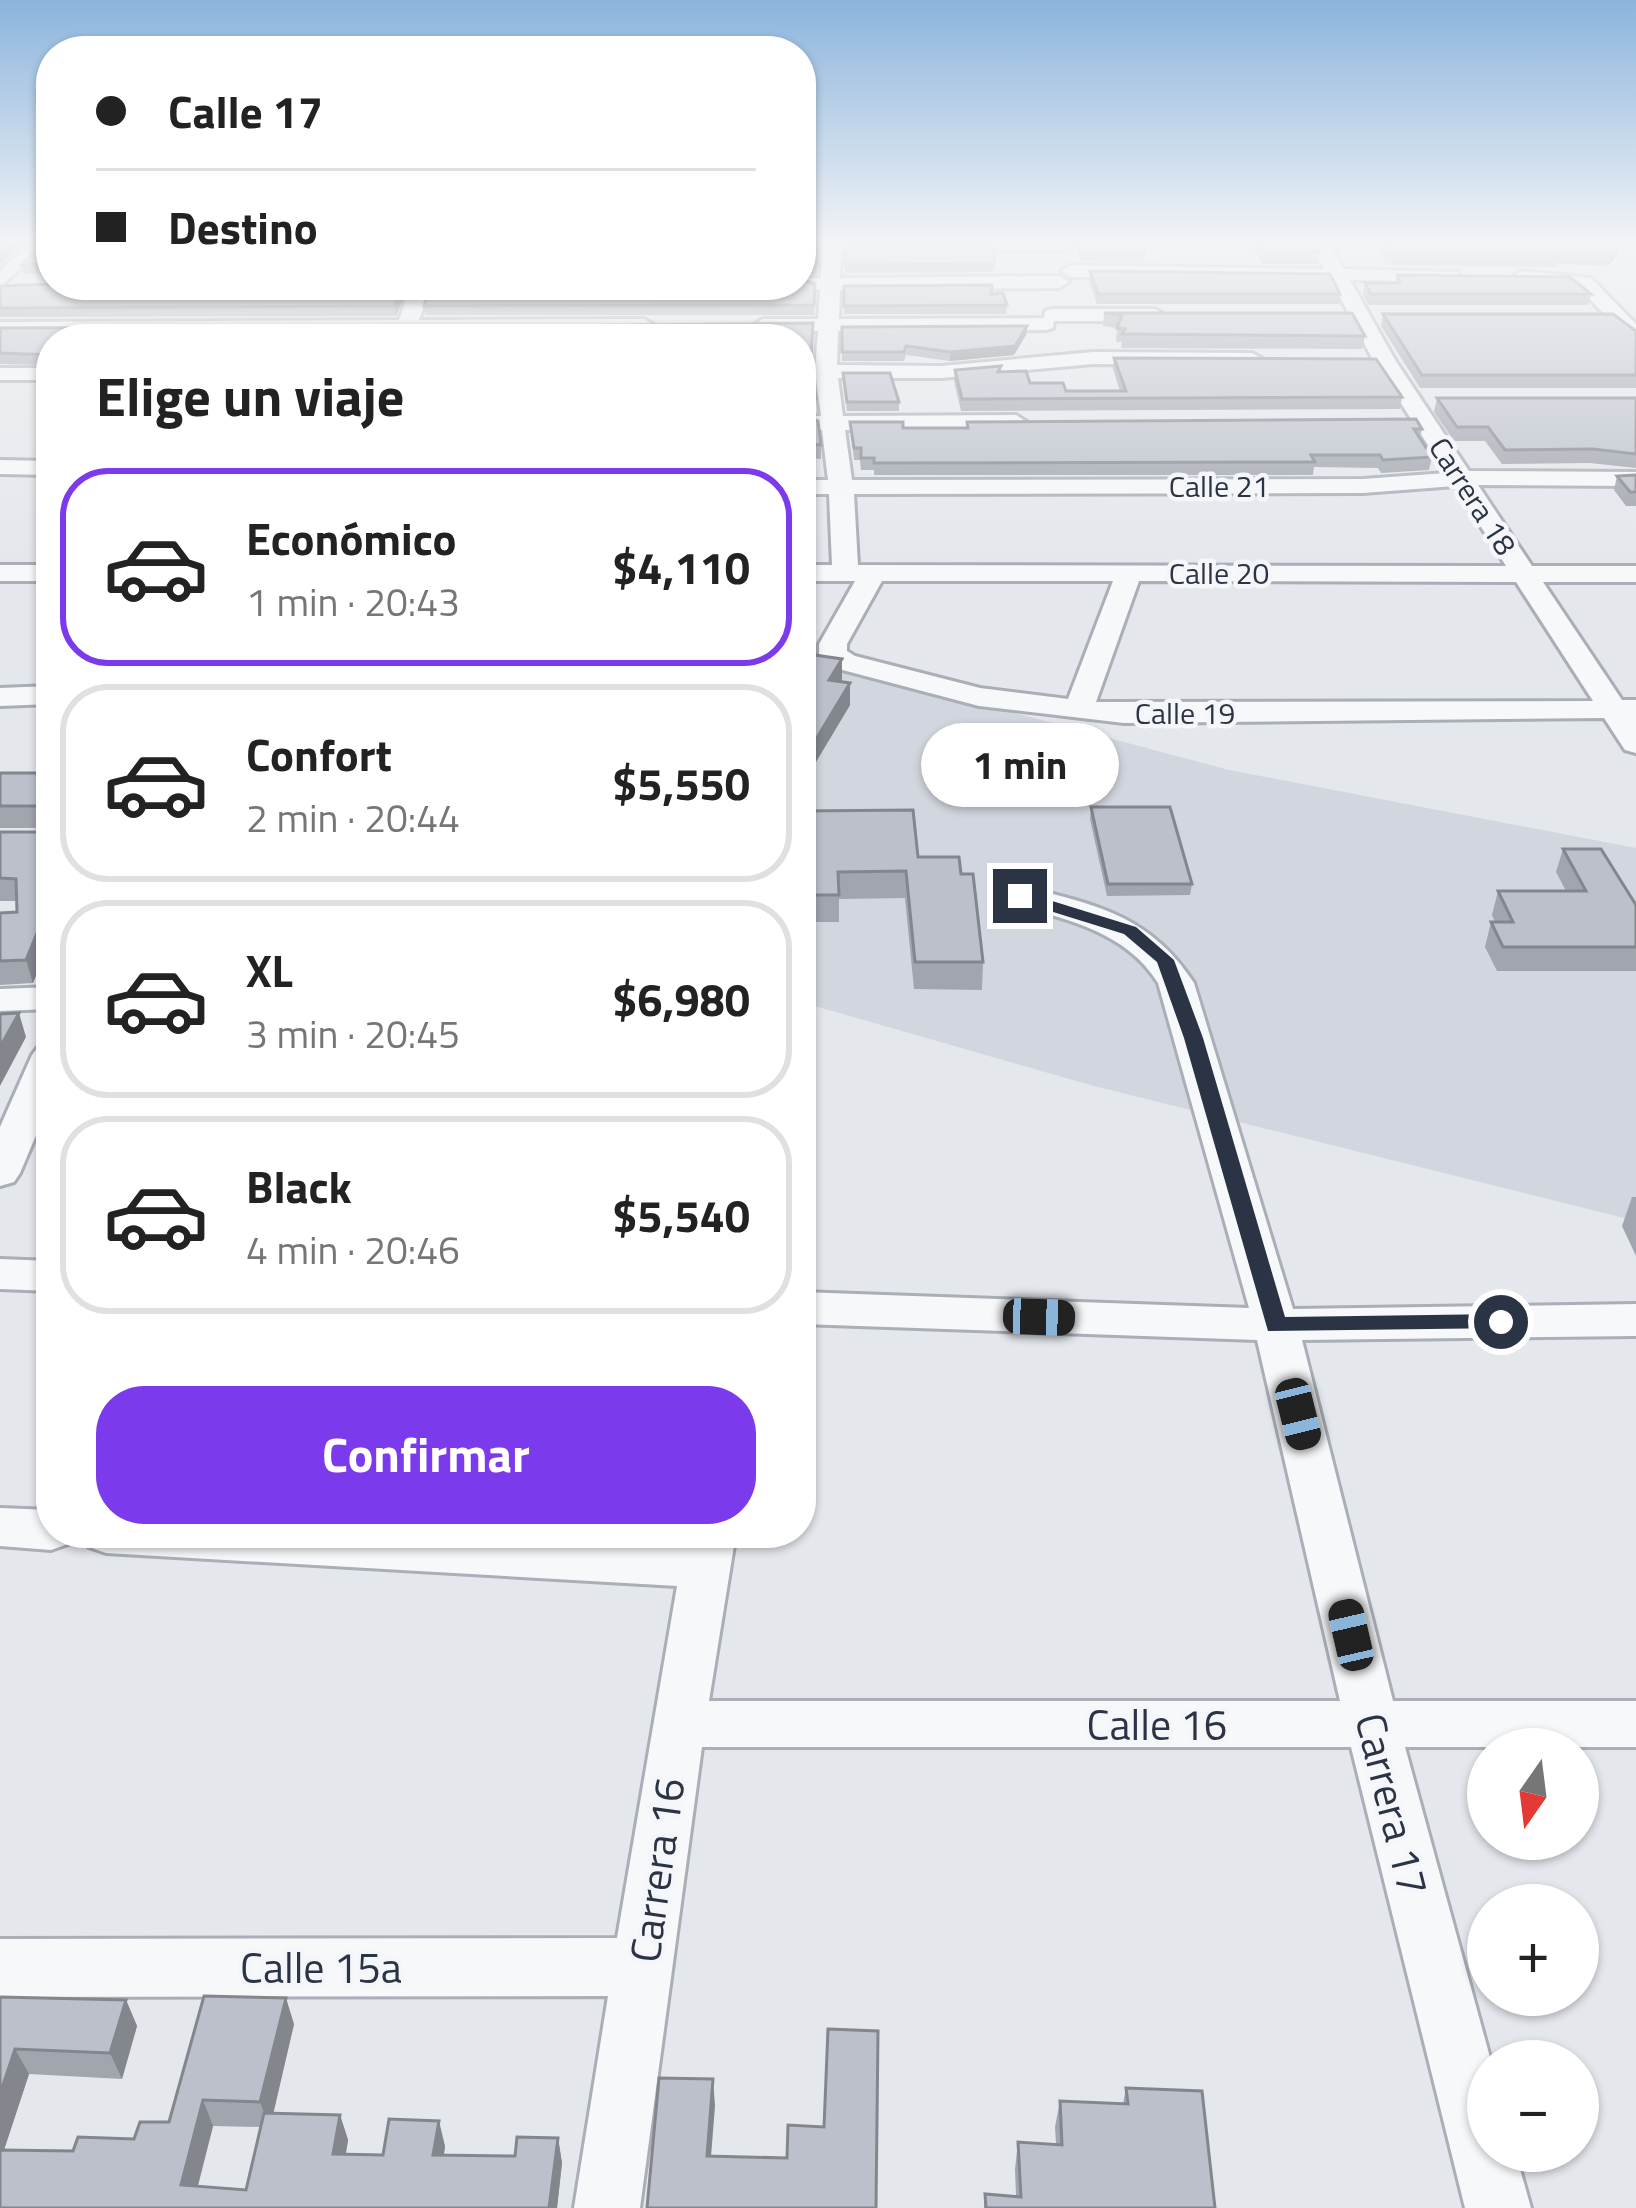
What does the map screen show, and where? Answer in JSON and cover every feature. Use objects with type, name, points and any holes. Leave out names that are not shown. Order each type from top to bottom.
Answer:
[{"type":"street","points":[[827,346],[832,423],[859,573]]},
{"type":"street","points":[[1023,363],[1033,346]]},
{"type":"street","name":"Carrera 18","points":[[1369,346],[1372,360],[1417,410],[1521,572],[1624,709],[1636,744]]},
{"type":"street","points":[[826,371],[940,372],[1093,358],[1272,359]]},
{"type":"street","points":[[0,374],[36,374]]},
{"type":"street","points":[[816,423],[1046,422]]},
{"type":"street","points":[[0,467],[36,467]]},
{"type":"street","name":"Calle 21","points":[[816,487],[1363,486],[1463,478],[1636,478]]},
{"type":"street","points":[[0,573],[36,573]]},
{"type":"street","name":"Calle 20","points":[[816,573],[1636,574]]},
{"type":"street","name":"Calle 19","points":[[859,573],[833,654],[845,662],[980,698],[1078,710],[1624,709]]},
{"type":"street","points":[[1078,710],[1129,573]]},
{"type":"street","points":[[0,697],[36,696]]},
{"type":"street","name":"Carrera 17","points":[[1020,896],[1130,930],[1165,960],[1194,1038],[1214,1122],[1276,1325],[1372,1724],[1498,2208]]},
{"type":"street","points":[[0,1000],[36,999]]},
{"type":"street","points":[[0,1023],[36,1022]]},
{"type":"street","points":[[0,1173],[36,1090]]},
{"type":"street","points":[[0,1274],[36,1275]]},
{"type":"street","points":[[816,1309],[1276,1325],[1636,1320]]},
{"type":"street","points":[[0,1527],[36,1529]]},
{"type":"street","points":[[637,1548],[708,1550]]},
{"type":"street","name":"Carrera 16","points":[[607,2208],[708,1550]]},
{"type":"street","name":"Calle 16","points":[[678,1724],[1636,1724]]},
{"type":"street","name":"Calle 15a","points":[[0,1967],[642,1967]]},
{"type":"shaded area","points":[[816,660],[1229,770],[1636,848],[1636,1221],[1094,1086],[816,1006]]},
{"type":"building","points":[[0,346],[36,346],[36,354],[0,353]]},
{"type":"building","points":[[842,346],[906,346],[904,352],[842,352]]},
{"type":"building","points":[[906,346],[1015,346],[950,352]]},
{"type":"building","points":[[1403,346],[1636,346],[1636,375],[1422,375]]},
{"type":"building","points":[[1114,358],[1376,359],[1402,397],[962,399],[955,370],[1001,366],[998,372],[1026,371],[1030,383],[1063,383],[1066,391],[1126,391]]},
{"type":"building","points":[[843,373],[890,373],[899,402],[847,402]]},
{"type":"building","points":[[1437,398],[1636,398],[1636,454],[1593,449],[1505,450],[1488,427],[1457,427]]},
{"type":"building","points":[[1416,419],[1422,429],[1414,429],[1432,457],[1383,460],[1380,455],[1311,455],[1315,462],[874,463],[874,458],[861,458],[861,448],[854,448],[850,422],[968,428],[967,422]]},
{"type":"building","points":[[1636,475],[1636,492],[1630,492],[1617,476]]},
{"type":"building","points":[[816,655],[842,659],[829,680],[850,683],[816,739]]},
{"type":"building","points":[[0,773],[36,773],[36,806],[0,806]]},
{"type":"building","points":[[1091,807],[1170,807],[1192,884],[1108,884]]},
{"type":"building","points":[[913,810],[918,857],[959,857],[961,874],[973,874],[983,962],[915,962],[906,871],[838,872],[839,895],[816,895],[816,811]]},
{"type":"building","points":[[0,832],[36,832],[36,936],[26,960],[0,961],[0,913],[17,912],[16,879],[0,878]]},
{"type":"building","points":[[1563,849],[1601,849],[1636,905],[1636,947],[1503,947],[1491,922],[1513,922],[1498,891],[1586,891]]},
{"type":"building","points":[[19,1013],[0,1047],[0,1014]]},
{"type":"building","points":[[204,1996],[286,1998],[260,2102],[203,2100],[181,2185],[246,2190],[264,2113],[340,2115],[333,2154],[383,2155],[389,2119],[439,2121],[433,2155],[515,2156],[517,2137],[558,2138],[549,2208],[0,2208],[0,2150],[73,2151],[78,2137],[134,2139],[140,2122],[169,2122]]},
{"type":"building","points":[[0,1997],[126,2000],[110,2053],[15,2049],[0,2094]]},
{"type":"building","points":[[828,2029],[878,2031],[876,2208],[647,2208],[659,2078],[713,2079],[707,2156],[787,2158],[788,2125],[824,2127]]},
{"type":"building","points":[[1126,2088],[1202,2091],[1215,2208],[986,2208],[985,2194],[1021,2197],[1018,2142],[1062,2145],[1060,2101],[1128,2104]]},
{"type":"route","points":[[1020,896],[1130,930],[1165,960],[1194,1038],[1276,1325],[1501,1322]]}]
